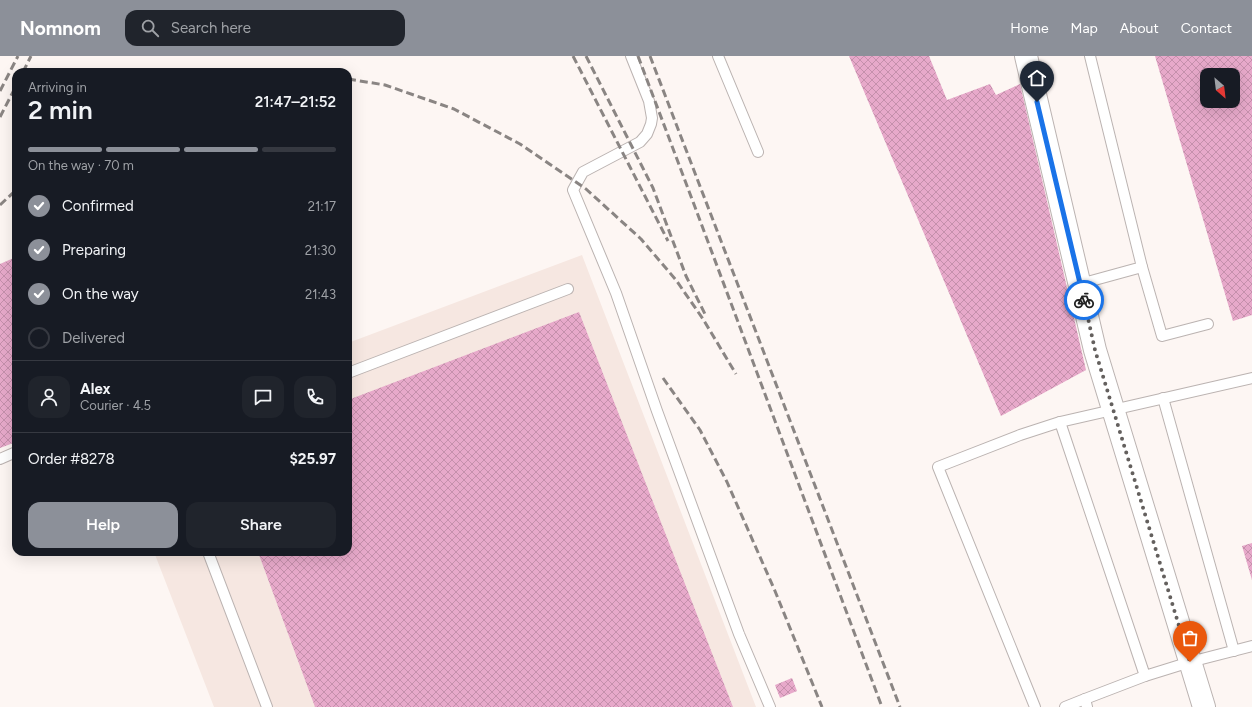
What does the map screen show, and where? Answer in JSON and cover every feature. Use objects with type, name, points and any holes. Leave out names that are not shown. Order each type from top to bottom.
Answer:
[{"type":"street","points":[[1026,56],[1095,350],[1204,707]]},
{"type":"lane","points":[[631,56],[649,102],[652,124],[647,134],[640,142],[583,172],[573,190],[616,293],[656,411],[739,634],[770,707]]},
{"type":"lane","points":[[718,56],[758,152]]},
{"type":"lane","points":[[1090,56],[1142,267],[1162,336],[1208,324]]},
{"type":"lane","points":[[1080,284],[1142,267]]},
{"type":"lane","points":[[352,371],[568,289]]},
{"type":"lane","points":[[1035,707],[938,467],[1020,435],[1060,422],[1252,378]]},
{"type":"lane","points":[[1163,398],[1234,651]]},
{"type":"lane","points":[[1060,422],[1145,676]]},
{"type":"lane","points":[[0,459],[12,454]]},
{"type":"lane","points":[[210,556],[267,707]]},
{"type":"lane","points":[[1065,707],[1086,703],[1145,676],[1190,662],[1252,646]]},
{"type":"shaded area","points":[[582,255],[756,707],[214,707],[156,556],[352,556],[352,341]]},
{"type":"building","points":[[849,56],[929,56],[947,100],[990,84],[996,95],[1020,84],[1086,370],[1001,416]]},
{"type":"building","points":[[1155,56],[1252,56],[1252,315],[1233,321]]},
{"type":"building","points":[[12,259],[12,444],[0,448],[0,264]]},
{"type":"building","points":[[579,312],[733,707],[315,707],[259,556],[352,556],[352,398]]},
{"type":"building","points":[[1252,543],[1252,580],[1242,546]]},
{"type":"building","points":[[792,678],[797,691],[780,698],[775,685]]},
{"type":"railway","points":[[0,91],[18,56]]},
{"type":"railway","points":[[25,68],[31,56]]},
{"type":"railway","points":[[573,56],[668,241]]},
{"type":"railway","points":[[586,56],[653,188],[686,276],[706,316]]},
{"type":"railway","points":[[638,56],[882,707]]},
{"type":"railway","points":[[650,56],[900,707]]},
{"type":"railway","points":[[352,80],[385,85],[454,109],[520,144],[586,189],[641,239],[676,280],[703,319],[736,374]]},
{"type":"railway","points":[[0,117],[12,94]]},
{"type":"railway","points":[[0,205],[12,194]]},
{"type":"railway","points":[[663,378],[700,430],[727,482],[775,591],[822,707]]},
{"type":"way so far","points":[[1084,300],[1095,350],[1190,662]]},
{"type":"route","points":[[1037,102],[1084,300]]}]
